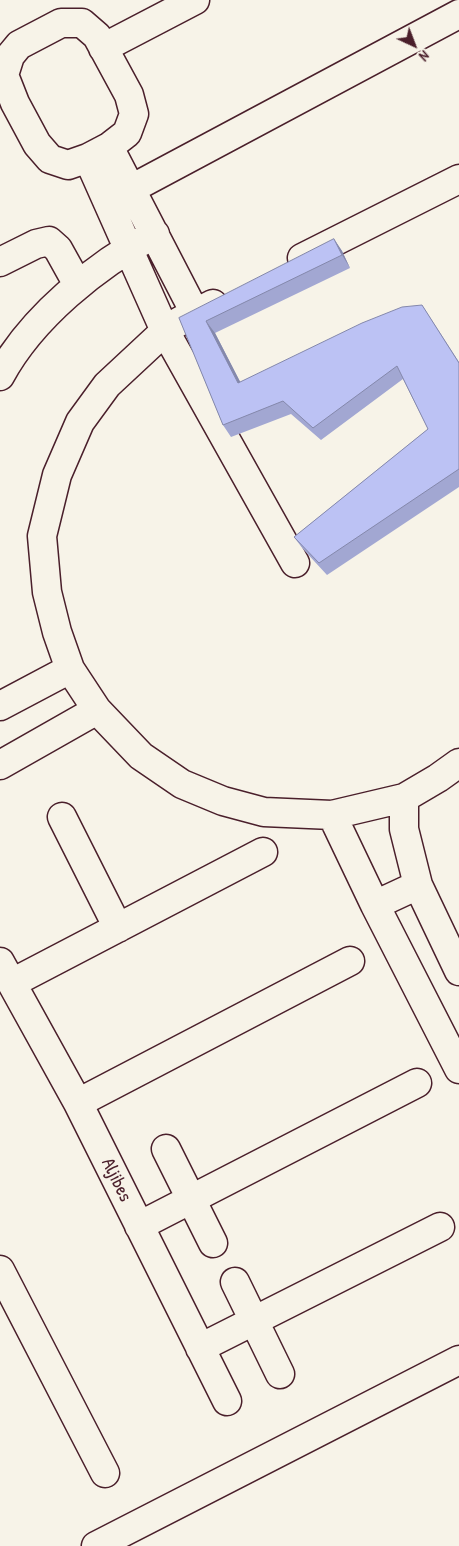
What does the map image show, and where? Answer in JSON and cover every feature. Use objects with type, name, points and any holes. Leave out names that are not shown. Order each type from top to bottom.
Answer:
[{"type":"street","points":[[104,48],[195,0]]},
{"type":"street","points":[[131,189],[459,14]]},
{"type":"street","points":[[61,23],[82,23],[97,36],[104,48],[129,95],[134,114],[127,133],[99,152],[68,166],[50,159],[8,106],[4,75],[10,56],[19,45],[61,23]]},
{"type":"street","points":[[99,152],[131,189],[195,313]]},
{"type":"street","points":[[99,152],[128,248],[165,331],[295,563]]},
{"type":"street","points":[[283,268],[459,179]]},
{"type":"street","points":[[0,376],[6,365],[38,323],[78,285],[128,248],[155,234]]},
{"type":"street","points":[[0,262],[36,244],[50,242],[58,249],[78,285]]},
{"type":"street","points":[[230,295],[165,331],[107,385],[80,422],[57,475],[42,536],[47,592],[57,632],[70,669],[97,710],[141,756],[182,784],[223,801],[264,812],[332,815],[404,798],[438,778],[459,762]]},
{"type":"street","points":[[0,706],[70,669]]},
{"type":"street","points":[[0,765],[97,710]]},
{"type":"street","points":[[404,798],[404,829],[418,886],[459,971]]},
{"type":"street","points":[[332,815],[375,905],[459,1069]]},
{"type":"street","points":[[62,817],[118,928]]},
{"type":"street","points":[[6,972],[118,928],[263,852]]},
{"type":"street","points":[[375,905],[418,886]]},
{"type":"street","points":[[78,1103],[350,961]]},
{"type":"street","name":"Aljibes","points":[[6,972],[78,1103],[227,1402]]},
{"type":"street","points":[[139,1226],[417,1083]]},
{"type":"street","points":[[166,1149],[213,1243]]},
{"type":"street","points":[[200,1348],[440,1227]]},
{"type":"street","points":[[0,1270],[105,1473]]},
{"type":"street","points":[[235,1282],[280,1374]]},
{"type":"street","points":[[96,1546],[459,1360]]},
{"type":"building","points":[[334,239],[342,255],[206,321],[238,383],[362,323],[402,307],[422,305],[459,363],[459,469],[319,563],[294,537],[428,429],[397,366],[313,428],[283,401],[223,425],[179,318]]}]
